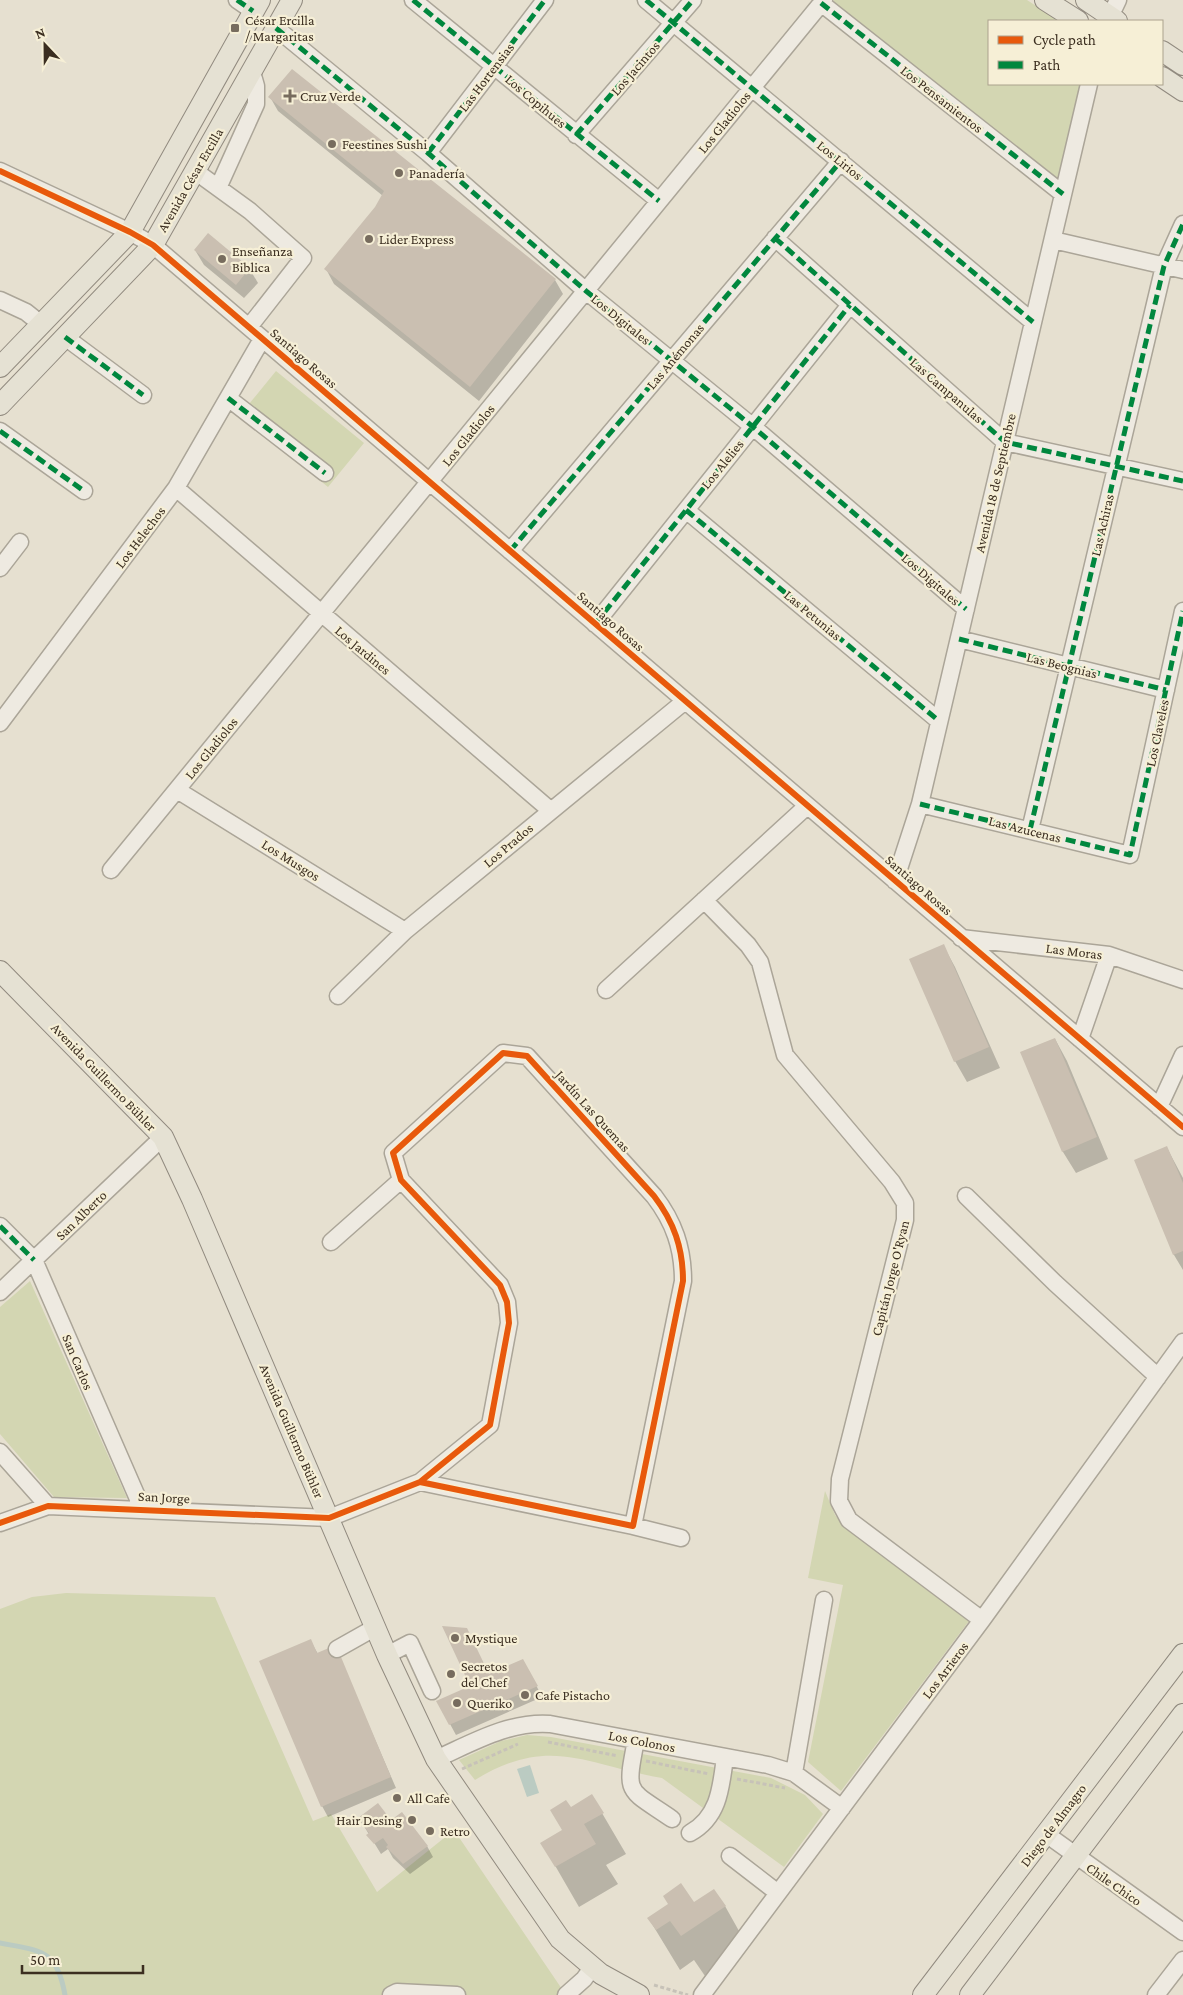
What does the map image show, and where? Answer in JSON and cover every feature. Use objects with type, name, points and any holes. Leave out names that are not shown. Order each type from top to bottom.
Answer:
[{"type":"main road","name":"Avenida César Ercilla","points":[[0,405],[153,245],[292,0]]},
{"type":"main road","points":[[1046,0],[1076,20]]},
{"type":"main road","points":[[1086,0],[1113,15]]},
{"type":"main road","name":"Avenida César Ercilla","points":[[0,367],[130,232],[181,142],[250,4]]},
{"type":"main road","points":[[1163,51],[1183,64]]},
{"type":"main road","points":[[1163,78],[1183,91]]},
{"type":"main road","points":[[181,142],[183,155],[195,171]]},
{"type":"main road","points":[[36,330],[59,343]]},
{"type":"main road","name":"Avenida Guillermo Bühler","points":[[0,971],[163,1137],[192,1199],[387,1655],[444,1755],[560,1939],[592,1968],[643,1989]]},
{"type":"main road","name":"Diego de Almagro","points":[[923,1995],[1183,1654]]},
{"type":"main road","points":[[970,1995],[1183,1714]]},
{"type":"street","name":"Los Copihues","points":[[413,0],[659,201]]},
{"type":"street","name":"Las Hortensias","points":[[428,153],[545,0]]},
{"type":"street","name":"Los Lirios","points":[[646,0],[1033,322]]},
{"type":"street","name":"Los Jacintos","points":[[576,135],[693,0]]},
{"type":"street","name":"Los Gladiolos","points":[[111,870],[823,2]]},
{"type":"street","name":"Los Pensamientos","points":[[823,2],[1063,194]]},
{"type":"street","name":"Los Digitales","points":[[276,28],[428,153],[586,291],[752,426],[966,609]]},
{"type":"street","points":[[218,188],[256,104],[256,86],[252,72]]},
{"type":"street","name":"Avenida 18 de Septiembre","points":[[895,881],[920,804],[1089,85]]},
{"type":"street","name":"Las Anémonas","points":[[510,551],[841,161]]},
{"type":"street","name":"Santiago Rosas","points":[[0,171],[130,232],[153,245],[1183,1127]]},
{"type":"street","points":[[195,171],[250,211],[304,258],[249,328]]},
{"type":"street","name":"Las Achiras","points":[[1030,830],[1164,266],[1183,224]]},
{"type":"street","name":"Las Campanulas","points":[[775,238],[1005,442],[1183,481]]},
{"type":"street","points":[[1053,240],[1183,270]]},
{"type":"street","points":[[0,300],[26,312],[36,330]]},
{"type":"street","name":"Los Alelies","points":[[595,624],[850,305]]},
{"type":"street","name":"Los Helechos","points":[[0,723],[176,488],[262,339]]},
{"type":"street","points":[[59,343],[143,395]]},
{"type":"street","points":[[228,398],[325,473]]},
{"type":"street","points":[[0,431],[84,491]]},
{"type":"street","name":"Los Jardines","points":[[176,488],[550,810]]},
{"type":"street","name":"Las Petunias","points":[[686,510],[940,721]]},
{"type":"street","points":[[0,568],[20,542]]},
{"type":"street","name":"Los Claveles","points":[[1130,855],[1183,612]]},
{"type":"street","name":"Las Beognias","points":[[959,639],[1166,690]]},
{"type":"street","name":"Los Prados","points":[[338,996],[405,931],[550,810],[686,701]]},
{"type":"street","name":"Los Musgos","points":[[177,790],[405,931]]},
{"type":"street","name":"Las Azucenas","points":[[920,804],[1130,855]]},
{"type":"street","points":[[606,990],[807,806]]},
{"type":"street","name":"Capitán Jorge O'Ryan","points":[[704,900],[748,945],[760,962],[785,1055],[896,1186],[905,1203],[905,1220],[838,1486],[841,1508],[858,1528],[982,1620]]},
{"type":"street","name":"Las Moras","points":[[962,938],[1109,955],[1183,980]]},
{"type":"street","points":[[1080,1039],[1109,955]]},
{"type":"street","name":"Jardín Las Quemas","points":[[329,1518],[420,1482],[490,1426],[509,1323],[509,1313],[500,1285],[401,1180],[393,1153],[503,1053],[527,1056],[664,1209],[678,1237],[683,1266],[683,1281],[633,1526]]},
{"type":"street","points":[[1159,1107],[1183,1055]]},
{"type":"street","name":"San Alberto","points":[[0,1292],[163,1137]]},
{"type":"street","points":[[331,1242],[401,1180]]},
{"type":"street","points":[[966,1196],[1055,1283],[1158,1377]]},
{"type":"street","name":"San Carlos","points":[[0,1226],[34,1260],[142,1508]]},
{"type":"street","name":"Los Arrieros","points":[[702,1995],[982,1620],[1183,1342]]},
{"type":"street","points":[[0,1452],[48,1506]]},
{"type":"street","points":[[420,1482],[633,1526],[681,1538]]},
{"type":"street","name":"San Jorge","points":[[0,1523],[48,1506],[142,1508],[329,1518]]},
{"type":"street","points":[[794,1773],[824,1600]]},
{"type":"street","points":[[337,1649],[376,1627]]},
{"type":"street","points":[[387,1655],[410,1643],[432,1691]]},
{"type":"street","name":"Los Colonos","points":[[444,1755],[505,1729],[528,1723],[550,1724],[725,1757],[794,1773],[842,1808]]},
{"type":"street","points":[[636,1740],[630,1772],[631,1787],[638,1795],[672,1819]]},
{"type":"street","points":[[690,1833],[703,1824],[716,1807],[725,1757]]},
{"type":"street","name":"Chile Chico","points":[[1046,1834],[1183,1932]]},
{"type":"street","points":[[730,1856],[778,1892]]},
{"type":"street","points":[[1156,1995],[1183,1960]]},
{"type":"street","points":[[566,1995],[579,1984],[592,1968]]},
{"type":"street","points":[[391,1995],[397,1992],[457,1995]]},
{"type":"path","points":[[444,1755],[466,1778]]},
{"type":"path","points":[[643,1989],[689,1995]]},
{"type":"green space","points":[[834,0],[1027,0],[1057,20],[988,20],[988,85],[1081,85],[1058,181],[830,5]]},
{"type":"green space","points":[[276,371],[364,443],[328,487],[240,415]]},
{"type":"green space","points":[[30,1281],[127,1498],[54,1497],[0,1434],[0,1307]]},
{"type":"green space","points":[[825,1491],[835,1515],[844,1526],[969,1621],[841,1791],[808,1762],[843,1585],[808,1578]]},
{"type":"green space","points":[[66,1593],[215,1597],[313,1821],[331,1814],[377,1892],[454,1830],[566,1995],[0,1995],[0,1609],[32,1597]]},
{"type":"green space","points":[[527,1735],[551,1737],[771,1778],[805,1795],[823,1814],[784,1867],[662,1778],[589,1761],[547,1756],[525,1758],[501,1766],[475,1780],[459,1760],[501,1741]]},
{"type":"shaded area","points":[[530,1765],[539,1793],[527,1797],[517,1769]]},
{"type":"building","points":[[292,69],[556,279],[470,387],[324,269],[375,207],[384,191],[268,97]]},
{"type":"building","name":"Enseñanza Biblica","points":[[208,233],[250,268],[236,285],[194,250]]},
{"type":"building","points":[[944,944],[989,1047],[954,1062],[909,959]]},
{"type":"building","points":[[1055,1038],[1097,1137],[1062,1152],[1020,1052]]},
{"type":"building","points":[[1167,1146],[1183,1183],[1183,1251],[1173,1255],[1134,1160]]},
{"type":"building","points":[[442,1626],[467,1628],[489,1674],[523,1659],[538,1686],[449,1725],[436,1701],[470,1686]]},
{"type":"building","points":[[311,1639],[317,1653],[336,1645],[391,1777],[321,1807],[259,1661]]},
{"type":"building","points":[[592,1794],[604,1813],[584,1824],[596,1844],[555,1867],[540,1843],[562,1830],[550,1810],[566,1800],[571,1807]]},
{"type":"building","points":[[378,1803],[391,1820],[402,1812],[428,1846],[403,1864],[386,1847],[388,1845],[383,1838],[374,1844],[366,1835],[369,1833],[358,1818]]},
{"type":"building","points":[[681,1883],[694,1902],[714,1889],[726,1906],[681,1936],[670,1921],[656,1930],[647,1918],[668,1904],[663,1896]]},
{"type":"waterway","points":[[0,1943],[36,1951],[52,1960],[62,1980],[65,1995]]},
{"type":"marked path","points":[[237,0],[253,11]]},
{"type":"marked path","points":[[413,0],[659,201]]},
{"type":"marked path","points":[[428,153],[545,0]]},
{"type":"marked path","points":[[646,0],[1033,322]]},
{"type":"marked path","points":[[576,135],[693,0]]},
{"type":"marked path","points":[[821,3],[1063,194]]},
{"type":"marked path","points":[[276,28],[428,153],[586,291],[752,426],[966,609]]},
{"type":"marked path","points":[[510,551],[841,161]]},
{"type":"marked path","points":[[1030,830],[1164,266],[1183,224]]},
{"type":"marked path","points":[[775,238],[1005,442],[1183,481]]},
{"type":"marked path","points":[[595,624],[850,305]]},
{"type":"marked path","points":[[65,337],[143,395]]},
{"type":"marked path","points":[[228,398],[325,473]]},
{"type":"marked path","points":[[0,431],[84,491]]},
{"type":"marked path","points":[[686,510],[939,721]]},
{"type":"marked path","points":[[920,804],[1130,855],[1183,611]]},
{"type":"marked path","points":[[959,639],[1166,690]]},
{"type":"marked path","points":[[0,1226],[34,1260]]},
{"type":"cycle path","points":[[0,171],[130,232],[153,245],[1183,1127]]},
{"type":"cycle path","points":[[0,1523],[48,1506],[329,1518],[420,1482],[633,1526],[683,1281],[679,1246],[672,1226],[654,1196],[527,1056],[503,1053],[393,1153],[401,1180],[500,1285],[507,1302],[509,1323],[490,1425],[420,1482]]},
{"type":"place","name":"César Ercilla / Margaritas","points":[[235,28]]},
{"type":"place","name":"Cruz Verde","points":[[290,96]]},
{"type":"place","name":"Feestines Sushi","points":[[332,144]]},
{"type":"place","name":"Panadería","points":[[399,173]]},
{"type":"place","name":"Lider Express","points":[[369,239]]},
{"type":"place","name":"Enseñanza Biblica","points":[[222,259]]},
{"type":"place","name":"Mystique","points":[[455,1638]]},
{"type":"place","name":"Secretos del Chef","points":[[451,1674]]},
{"type":"place","name":"Cafe Pistacho","points":[[525,1695]]},
{"type":"place","name":"Queriko","points":[[457,1703]]},
{"type":"place","name":"All Cafe","points":[[397,1798]]},
{"type":"place","name":"Hair Desing","points":[[412,1820]]},
{"type":"place","name":"Retro","points":[[430,1831]]}]
